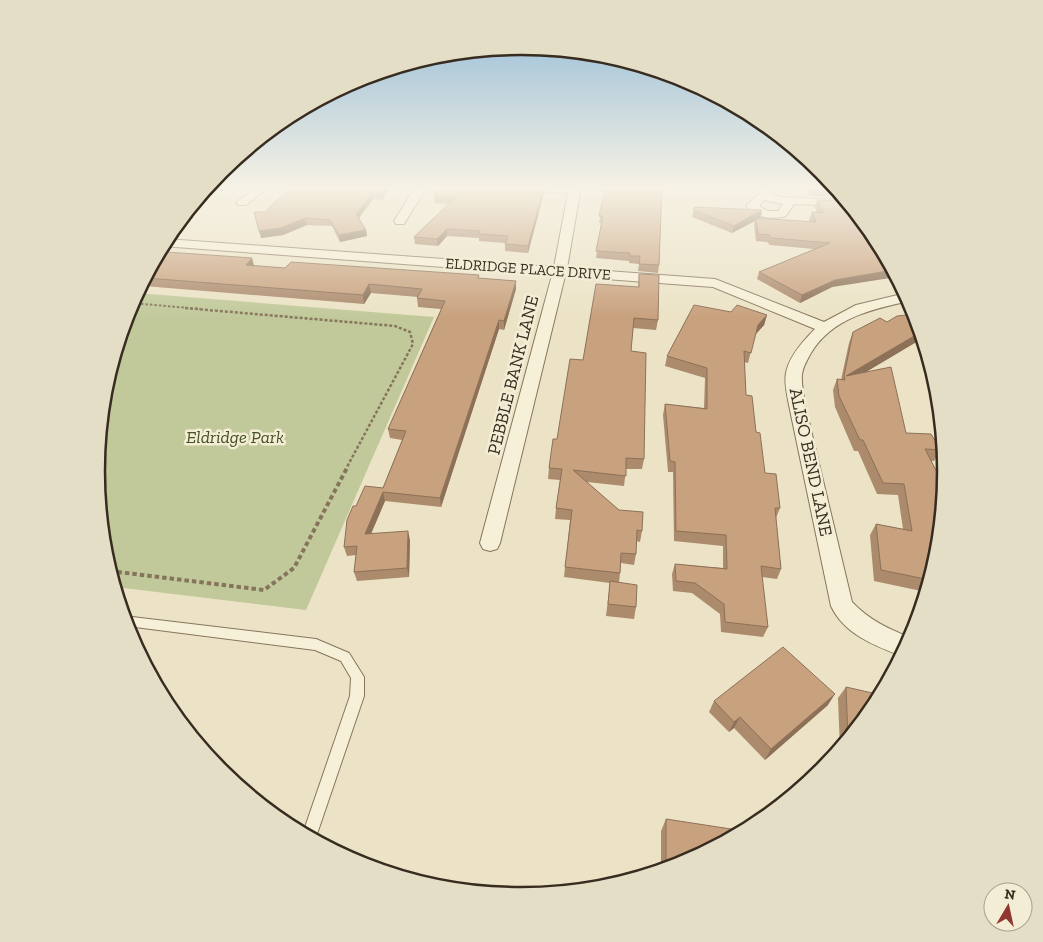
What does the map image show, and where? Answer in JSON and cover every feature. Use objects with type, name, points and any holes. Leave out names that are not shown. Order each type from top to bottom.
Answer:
[{"type":"street","name":"PEBBLE BANK LANE","points":[[490,543],[560,271],[567,231]]},
{"type":"street","name":"ELDRIDGE PLACE DRIVE","points":[[174,244],[715,283],[824,328]]},
{"type":"street","name":"ALISO BEND LANE","points":[[900,299],[840,316],[824,328],[806,348],[793,373],[797,405],[842,606],[853,619],[868,631],[900,644]]},
{"type":"lane","points":[[134,622],[316,645],[346,657],[358,677],[357,696],[311,830]]},
{"type":"path","points":[[118,572],[264,590],[294,568],[413,344],[410,332],[395,326],[141,304]]},
{"type":"green space","name":"Eldridge Park","points":[[145,294],[434,317],[306,610],[123,588],[113,552],[109,525],[105,471],[106,444],[113,390],[120,363]]},
{"type":"building","points":[[337,231],[361,231],[339,235]]},
{"type":"building","points":[[420,231],[445,231],[437,239],[414,237]]},
{"type":"building","points":[[480,231],[532,231],[528,246],[505,244],[508,236],[479,234]]},
{"type":"building","points":[[600,231],[660,231],[659,265],[639,264],[640,256],[630,256],[630,253],[596,251]]},
{"type":"building","points":[[758,231],[861,231],[886,271],[835,280],[802,295],[759,272],[830,243],[772,238],[769,235],[758,234]]},
{"type":"building","points":[[168,252],[252,258],[246,265],[285,268],[291,262],[479,275],[478,278],[516,281],[504,321],[499,320],[440,498],[383,492],[365,534],[408,531],[407,568],[354,572],[357,546],[344,547],[347,520],[365,486],[383,488],[406,431],[388,429],[445,301],[417,298],[422,289],[369,284],[363,295],[153,279]]},
{"type":"building","points":[[639,274],[659,275],[658,320],[634,318],[631,351],[646,353],[644,459],[626,458],[626,476],[573,470],[619,510],[643,512],[642,531],[637,530],[636,554],[621,553],[620,573],[565,567],[572,510],[556,508],[562,469],[549,468],[553,439],[557,439],[570,359],[583,360],[596,284],[639,287]]},
{"type":"building","points":[[694,305],[731,312],[737,305],[767,315],[758,325],[751,353],[744,351],[746,395],[752,396],[756,432],[760,433],[765,473],[776,474],[780,508],[775,508],[781,569],[761,566],[768,627],[725,622],[724,604],[695,583],[676,581],[675,564],[727,569],[726,535],[676,531],[675,462],[670,461],[665,404],[707,409],[707,368],[667,356]]},
{"type":"building","points":[[907,315],[915,336],[846,376],[891,367],[906,433],[931,434],[937,444],[937,450],[925,449],[938,474],[934,525],[923,579],[881,570],[876,524],[912,531],[904,484],[883,483],[863,440],[860,440],[839,396],[837,379],[845,380],[844,376],[853,332],[880,318],[887,322],[897,316]]},
{"type":"building","points":[[610,581],[637,585],[636,607],[608,604]]},
{"type":"building","points":[[783,647],[835,694],[771,749],[740,717],[734,722],[714,701]]},
{"type":"building","points":[[846,687],[873,693],[852,724],[848,729]]},
{"type":"building","points":[[666,819],[732,829],[705,844],[666,861]]}]
